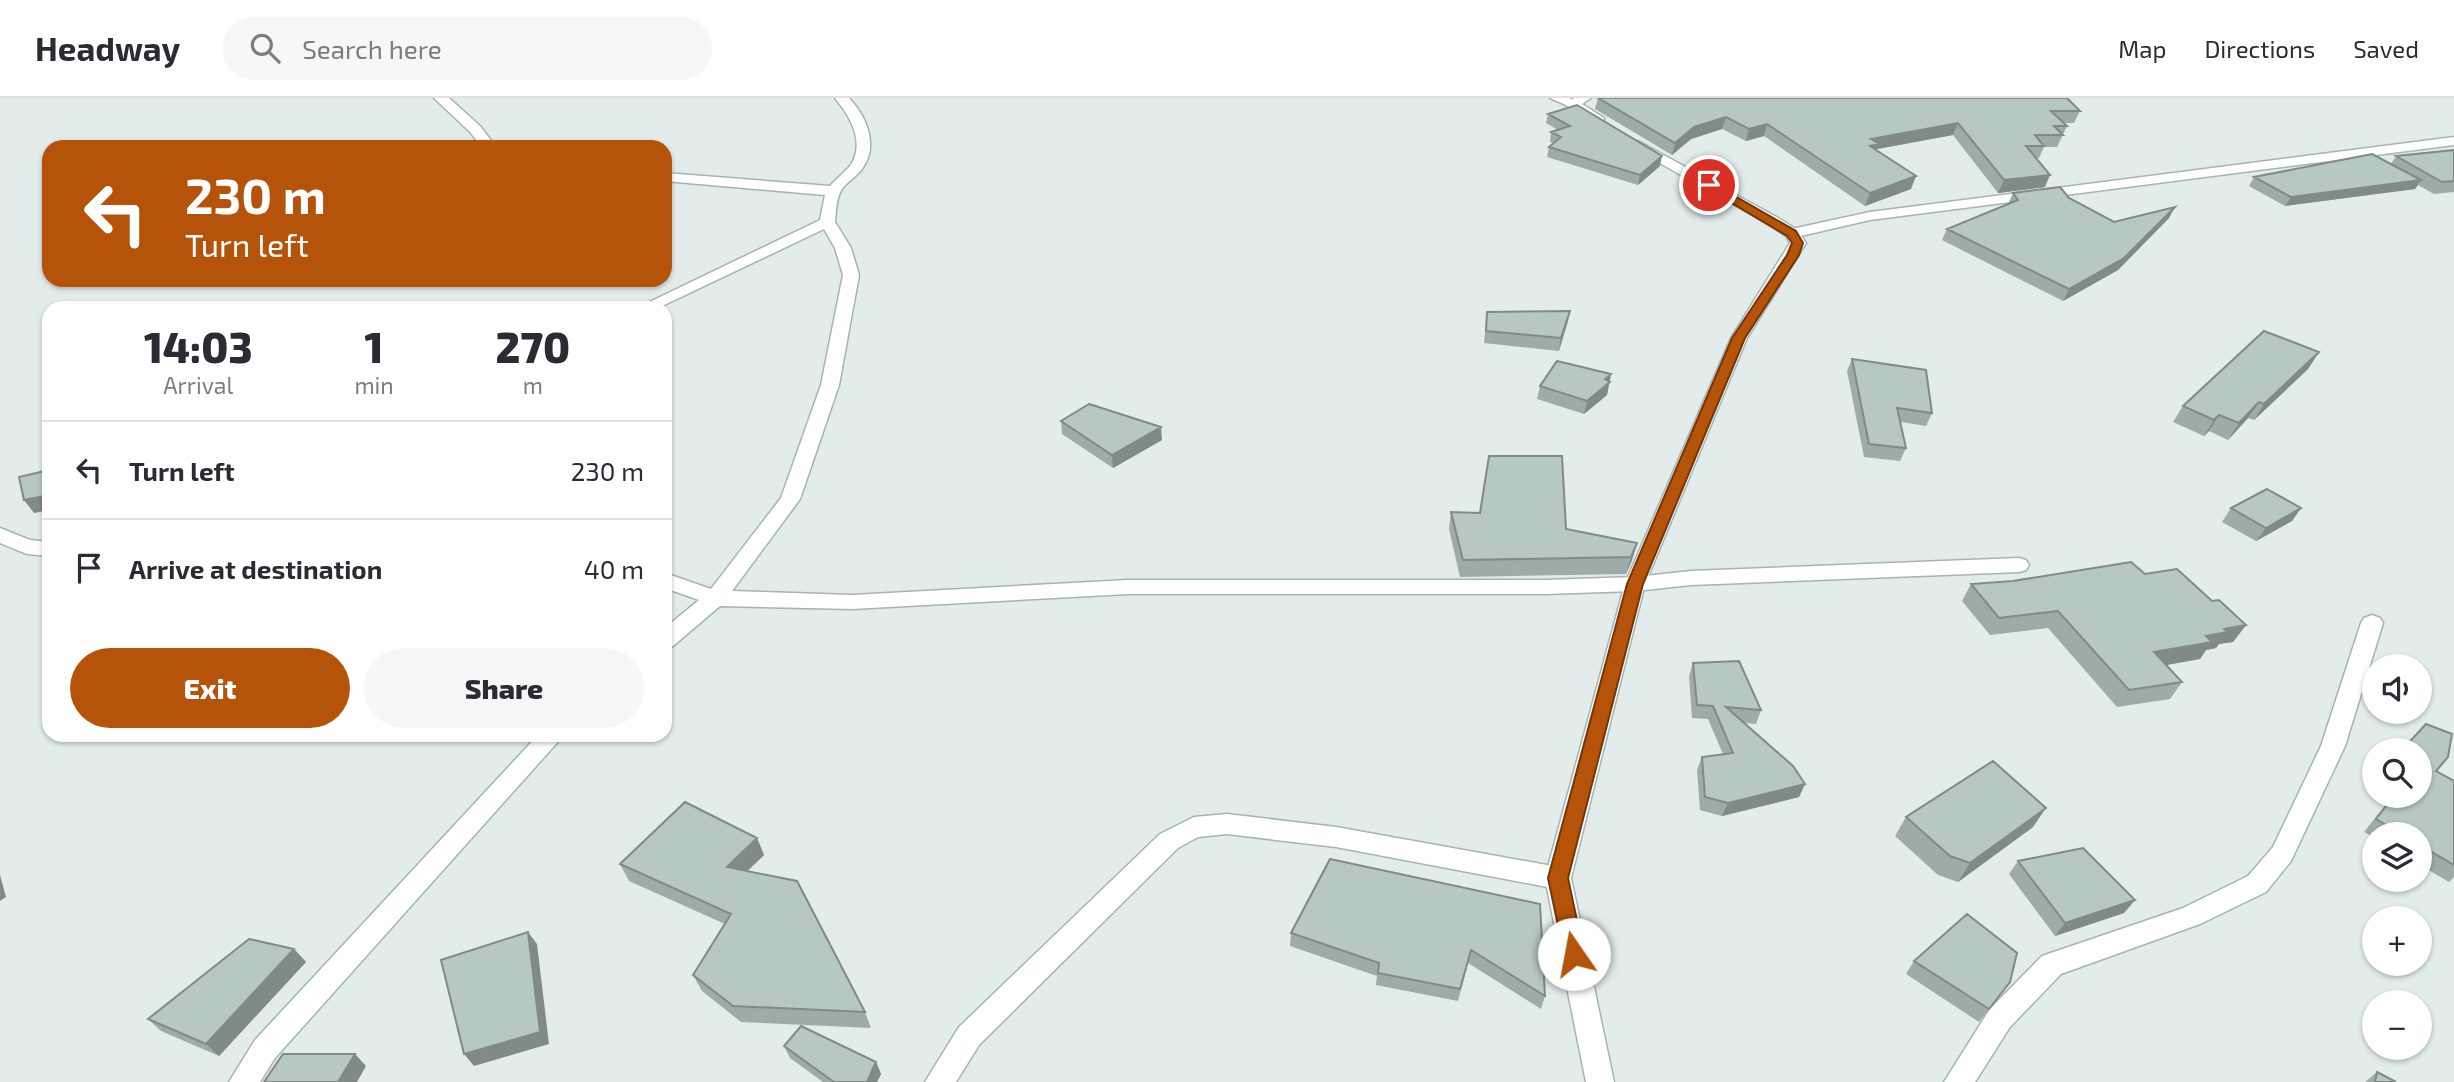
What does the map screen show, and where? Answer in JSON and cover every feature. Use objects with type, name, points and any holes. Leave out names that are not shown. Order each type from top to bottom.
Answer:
[{"type":"street","points":[[441,98],[484,140]]},
{"type":"street","points":[[672,634],[715,598],[790,499],[830,385],[851,275],[844,248],[827,222],[834,191],[858,165],[863,149],[862,131],[853,109],[842,98]]},
{"type":"street","points":[[1571,100],[1616,132],[1792,233],[1798,243],[1739,338],[1635,584],[1558,878],[1600,1082]]},
{"type":"street","points":[[1792,233],[1870,216],[2454,141]]},
{"type":"street","points":[[672,178],[834,191]]},
{"type":"street","points":[[660,301],[827,222]]},
{"type":"street","points":[[0,535],[27,547],[42,548]]},
{"type":"street","points":[[672,583],[715,598],[852,602],[1128,587],[1545,587],[1635,584],[1691,578],[2019,565]]},
{"type":"street","points":[[1958,1082],[2000,1018],[2052,965],[2191,916],[2258,884],[2283,854],[2333,746],[2372,623]]},
{"type":"street","points":[[243,1082],[265,1049],[546,742]]},
{"type":"street","points":[[939,1082],[969,1036],[1169,841],[1194,827],[1227,824],[1336,837],[1558,878]]},
{"type":"building","points":[[1598,98],[2067,98],[2080,111],[2051,111],[2067,126],[2054,126],[2063,135],[2035,135],[2044,146],[2026,146],[2050,175],[2004,180],[1958,123],[1871,139],[1879,144],[1870,146],[1916,176],[1870,193],[1767,124],[1749,129],[1726,117],[1694,127],[1675,143]]},
{"type":"building","points":[[1577,105],[1662,156],[1640,175],[1549,147],[1561,137],[1551,132],[1570,126],[1548,114]]},
{"type":"building","points":[[2454,150],[2454,181],[2442,182],[2396,156]]},
{"type":"building","points":[[2372,154],[2421,180],[2291,197],[2254,177]]},
{"type":"building","points":[[2060,187],[2069,198],[2114,222],[2175,207],[2124,258],[2069,289],[1947,229],[2018,200],[2013,193]]},
{"type":"building","points":[[1570,311],[1561,338],[1486,331],[1487,312]]},
{"type":"building","points":[[2264,331],[2319,352],[2264,404],[2259,402],[2239,423],[2219,415],[2214,420],[2183,406]]},
{"type":"building","points":[[1852,359],[1926,370],[1932,413],[1897,408],[1906,448],[1869,444]]},
{"type":"building","points":[[1557,361],[1611,374],[1605,379],[1610,382],[1587,401],[1540,386]]},
{"type":"building","points":[[1089,404],[1161,427],[1112,455],[1061,421]]},
{"type":"building","points":[[1489,456],[1562,456],[1566,529],[1637,543],[1631,557],[1463,560],[1451,512],[1480,513]]},
{"type":"building","points":[[42,472],[42,496],[24,500],[19,477]]},
{"type":"building","points":[[2267,489],[2301,508],[2266,528],[2231,508]]},
{"type":"building","points":[[2131,562],[2145,574],[2177,569],[2212,601],[2219,600],[2246,625],[2206,636],[2212,642],[2154,652],[2182,682],[2129,690],[2058,611],[1999,618],[1971,584],[2013,581]]},
{"type":"building","points":[[1739,661],[1761,710],[1726,707],[1793,766],[1805,784],[1728,803],[1705,797],[1702,757],[1733,753],[1713,706],[1697,705],[1693,663]]},
{"type":"building","points":[[2426,724],[2452,734],[2448,757],[2436,771],[2454,781],[2454,865],[2432,852],[2432,822],[2381,822],[2376,819],[2385,808],[2432,808],[2432,738],[2413,738]]},
{"type":"building","points":[[1993,761],[2046,808],[1970,863],[1950,856],[1906,817]]},
{"type":"building","points":[[685,802],[757,838],[727,867],[797,881],[865,1012],[733,1006],[693,975],[731,914],[620,864]]},
{"type":"building","points":[[2083,848],[2135,900],[2065,923],[2018,861]]},
{"type":"building","points":[[1330,859],[1540,904],[1545,996],[1471,950],[1460,989],[1378,973],[1379,963],[1291,933]]},
{"type":"building","points":[[1967,914],[2017,953],[2010,982],[1989,1009],[1914,961]]},
{"type":"building","points":[[528,932],[540,1032],[464,1054],[441,960]]},
{"type":"building","points":[[249,939],[294,949],[206,1044],[148,1019]]},
{"type":"building","points":[[801,1026],[876,1062],[867,1082],[834,1082],[784,1046]]},
{"type":"building","points":[[283,1054],[355,1054],[338,1082],[264,1082]]},
{"type":"building","points":[[2377,1072],[2396,1082],[2375,1082]]},
{"type":"route","points":[[1574,954],[1558,878],[1635,584],[1739,338],[1798,243],[1792,233],[1709,185]]}]
